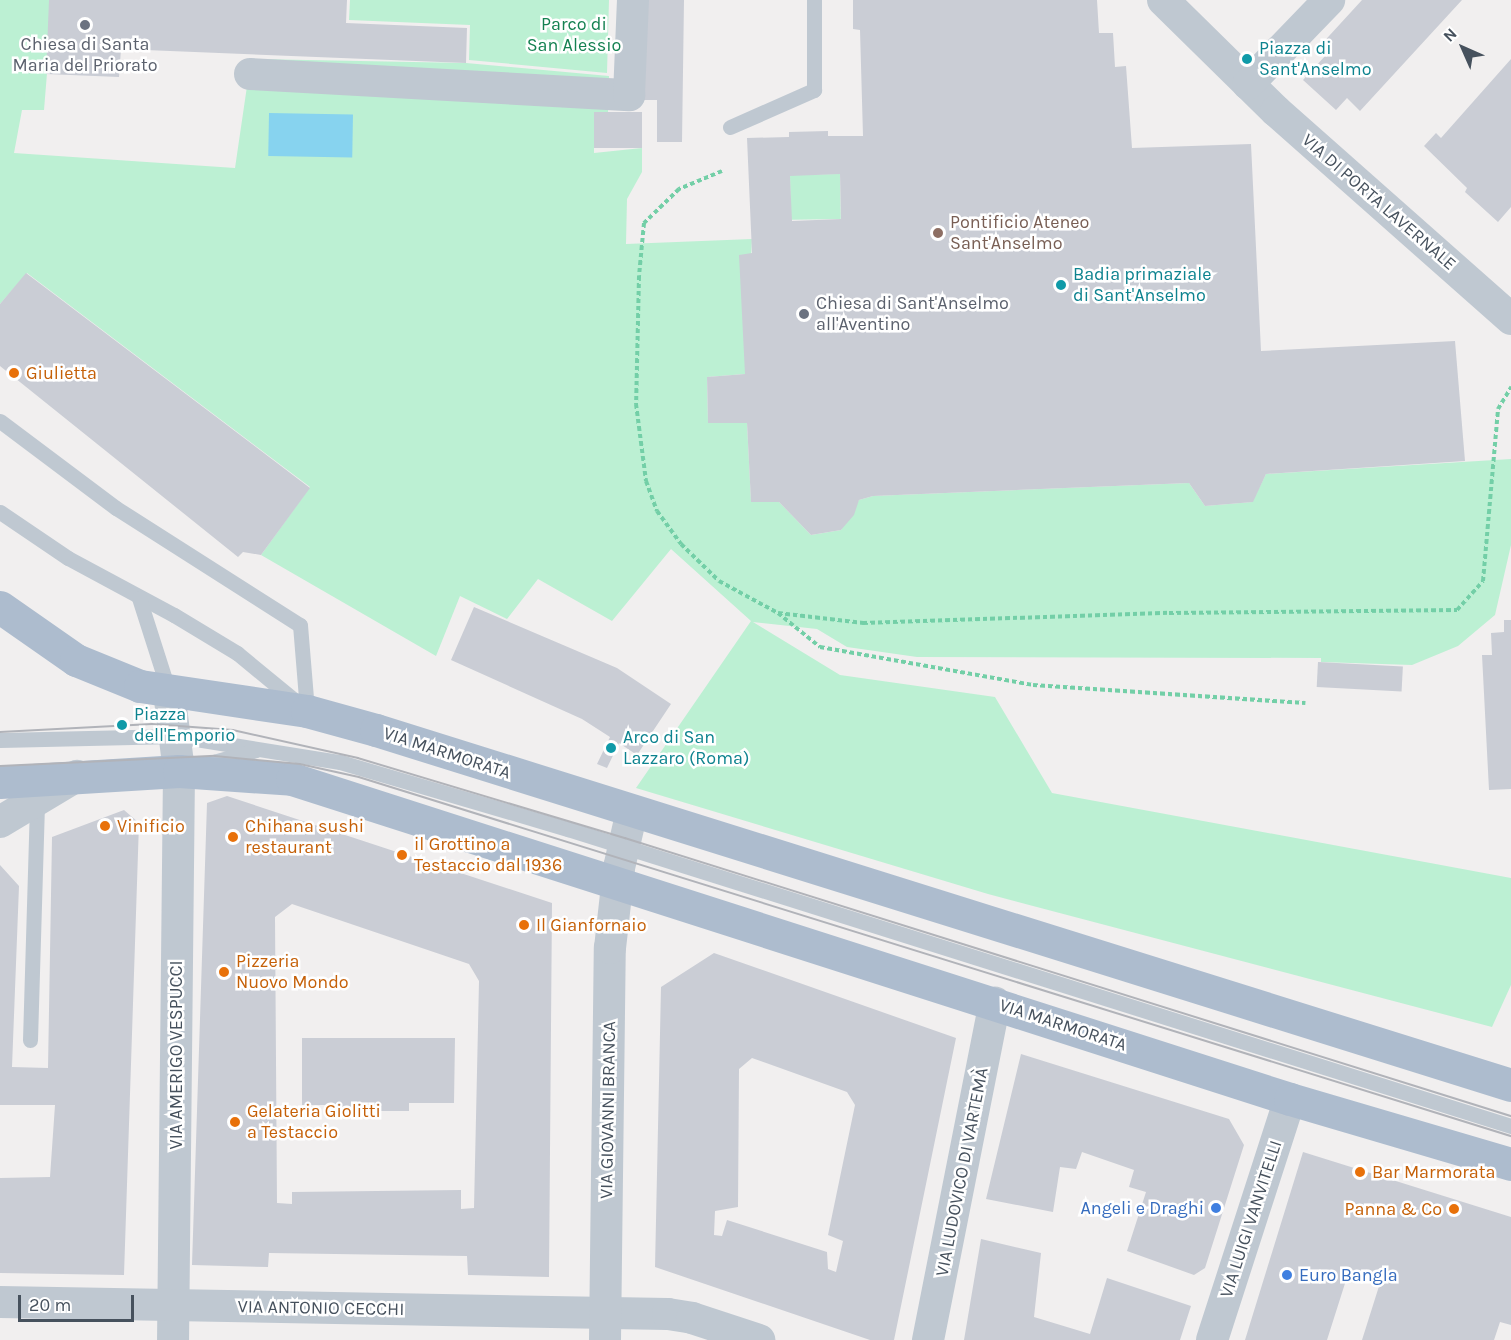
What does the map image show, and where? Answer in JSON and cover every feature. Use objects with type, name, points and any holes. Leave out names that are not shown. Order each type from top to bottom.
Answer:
[{"type":"main road","points":[[0,607],[76,660],[141,686],[170,692]]},
{"type":"main road","name":"VIA MARMORATA","points":[[170,692],[307,711],[1511,1085]]},
{"type":"main road","name":"VIA MARMORATA","points":[[257,761],[335,791],[1290,1099],[1511,1164]]},
{"type":"main road","points":[[0,782],[178,771],[257,761]]},
{"type":"street","points":[[250,74],[629,95],[633,0]]},
{"type":"street","points":[[1163,0],[1248,84],[1329,0]]},
{"type":"street","name":"VIA DI PORTA LAVERNALE","points":[[1248,84],[1511,319]]},
{"type":"street","points":[[170,692],[177,736],[178,771]]},
{"type":"street","name":"VIA AMERIGO VESPUCCI","points":[[173,1340],[178,771]]},
{"type":"street","points":[[0,822],[77,776]]},
{"type":"street","points":[[617,881],[632,811]]},
{"type":"street","name":"VIA GIOVANNI BRANCA","points":[[605,1327],[610,948],[617,881]]},
{"type":"street","name":"VIA LUDOVICO DI VARTEMÀ","points":[[928,1340],[995,1003]]},
{"type":"street","name":"VIA LUIGI VANVITELLI","points":[[1212,1340],[1290,1099]]},
{"type":"street","name":"VIA ANTONIO CECCHI","points":[[0,1302],[173,1305],[605,1327],[692,1318],[759,1340]]},
{"type":"lane","points":[[730,127],[814,90],[814,0]]},
{"type":"lane","points":[[0,421],[116,508],[300,625],[307,711]]},
{"type":"lane","points":[[0,512],[68,558],[174,615],[245,659],[307,711]]},
{"type":"lane","points":[[139,598],[170,692]]},
{"type":"lane","points":[[0,740],[177,736],[257,761]]},
{"type":"lane","name":"VIA MARMORATA","points":[[257,761],[361,767],[1511,1126]]},
{"type":"lane","points":[[30,1040],[37,800]]},
{"type":"path","points":[[722,171],[680,189],[644,223],[639,276],[636,404],[646,481],[657,511],[681,544],[719,581],[778,613],[820,647],[1034,685],[1305,703]]},
{"type":"path","points":[[778,613],[863,623],[1169,613],[1457,610],[1483,580],[1498,409],[1511,387]]},
{"type":"green space","points":[[0,0],[53,0],[44,110],[22,110],[14,153],[235,168],[251,59],[466,63],[609,76],[608,113],[594,113],[594,153],[642,148],[642,172],[627,199],[626,244],[752,239],[745,374],[707,377],[708,422],[747,423],[751,501],[779,502],[811,535],[841,530],[859,500],[873,496],[1189,483],[1205,506],[1252,502],[1266,474],[1511,459],[1511,545],[1495,615],[1458,646],[1412,665],[1321,662],[1321,658],[917,657],[847,647],[817,629],[753,622],[840,675],[995,697],[1052,793],[1511,878],[1511,985],[1492,1027],[988,894],[636,788],[751,621],[671,549],[612,621],[538,579],[507,619],[460,596],[436,656],[261,555],[310,487],[27,273],[0,304]]},
{"type":"green space","name":"Parco di San Alessio","points":[[350,0],[609,0],[607,73],[469,60],[470,25],[349,20]]},
{"type":"green space","points":[[840,174],[841,219],[791,220],[790,175]]},
{"type":"water","points":[[269,113],[353,114],[352,157],[268,156]]},
{"type":"building","points":[[49,0],[347,0],[346,23],[467,28],[466,63],[121,49],[119,77],[46,74]]},
{"type":"building","points":[[643,0],[684,0],[682,142],[657,142],[657,100],[641,100]]},
{"type":"building","name":"Badia primaziale di Sant'Anselmo","points":[[853,0],[1097,0],[1099,33],[1113,33],[1115,67],[1126,66],[1132,148],[1251,144],[1261,351],[1455,341],[1465,461],[1266,474],[1253,502],[1205,506],[1189,483],[873,496],[859,500],[854,515],[841,530],[811,535],[779,502],[751,502],[747,423],[708,423],[707,377],[745,374],[739,255],[752,253],[747,138],[789,137],[789,132],[828,131],[828,136],[863,136],[860,30],[853,29]],"holes":[[[840,174],[841,219],[792,221],[790,176]]]},
{"type":"building","points":[[1362,0],[1462,0],[1360,111],[1347,98],[1336,110],[1303,80],[1326,55],[1318,48]]},
{"type":"building","points":[[1511,59],[1511,207],[1498,222],[1465,192],[1467,188],[1424,146],[1436,133],[1441,138]]},
{"type":"building","points":[[594,112],[642,112],[642,148],[594,148]]},
{"type":"building","points":[[26,273],[310,488],[261,555],[243,552],[238,557],[0,366],[0,304]]},
{"type":"building","points":[[474,607],[617,668],[671,704],[637,755],[619,743],[607,768],[597,764],[610,737],[582,719],[451,660]]},
{"type":"building","points":[[1504,620],[1511,620],[1511,789],[1489,790],[1482,655],[1492,655],[1491,633],[1504,632]]},
{"type":"building","points":[[1318,662],[1403,666],[1402,691],[1317,687]]},
{"type":"building","points":[[227,796],[552,903],[549,1277],[468,1275],[467,1256],[269,1253],[268,1267],[192,1265],[207,803]],"holes":[[[292,904],[469,964],[479,981],[474,1208],[461,1209],[461,1190],[292,1192],[292,1204],[277,1203],[275,917]]]},
{"type":"building","points":[[124,810],[139,823],[124,1275],[0,1273],[0,1178],[50,1177],[55,1105],[0,1105],[0,865],[19,886],[12,1067],[48,1068],[52,837]]},
{"type":"building","points":[[714,953],[956,1038],[894,1340],[870,1340],[655,1267],[661,987]],"holes":[[[752,1058],[847,1092],[855,1105],[828,1235],[843,1241],[836,1272],[828,1269],[827,1252],[727,1220],[722,1236],[714,1235],[715,1211],[738,1207],[739,1069]]]},
{"type":"building","points":[[302,1038],[455,1038],[454,1103],[409,1103],[409,1111],[337,1111],[336,1105],[302,1105]]},
{"type":"building","points":[[1021,1054],[1229,1119],[1244,1145],[1205,1268],[1194,1275],[1127,1251],[1146,1192],[1129,1187],[1134,1170],[1082,1152],[1076,1169],[1060,1167],[1053,1212],[986,1199]]},
{"type":"building","points":[[1303,1152],[1511,1217],[1511,1325],[1500,1322],[1494,1340],[1362,1340],[1380,1283],[1348,1274],[1327,1340],[1245,1340]]},
{"type":"building","points":[[981,1239],[1041,1253],[1034,1317],[1090,1334],[1107,1278],[1191,1306],[1180,1340],[964,1340]]},
{"type":"tram line","points":[[0,732],[152,724],[233,730],[358,758],[625,838],[1511,1116]]},
{"type":"tram line","points":[[0,766],[215,756],[300,764],[359,777],[1511,1136]]},
{"type":"place","name":"Chiesa di Santa Maria del Priorato","points":[[85,25]]},
{"type":"place","name":"Piazza di Sant'Anselmo","points":[[1247,59]]},
{"type":"place","name":"Pontificio Ateneo Sant'Anselmo","points":[[938,233]]},
{"type":"place","name":"Badia primaziale di Sant'Anselmo","points":[[1061,285]]},
{"type":"place","name":"Chiesa di Sant'Anselmo all'Aventino","points":[[804,314]]},
{"type":"place","name":"Giulietta","points":[[14,373]]},
{"type":"place","name":"Piazza dell'Emporio","points":[[122,725]]},
{"type":"place","name":"Arco di San Lazzaro (Roma)","points":[[611,748]]},
{"type":"place","name":"Vinificio","points":[[105,826]]},
{"type":"place","name":"Chihana sushi restaurant","points":[[233,837]]},
{"type":"place","name":"il Grottino a Testaccio dal 1936","points":[[402,855]]},
{"type":"place","name":"Il Gianfornaio","points":[[524,925]]},
{"type":"place","name":"Pizzeria Nuovo Mondo","points":[[224,972]]},
{"type":"place","name":"Gelateria Giolitti a Testaccio","points":[[235,1122]]},
{"type":"place","name":"Bar Marmorata","points":[[1360,1172]]},
{"type":"place","name":"Angeli e Draghi","points":[[1216,1208]]},
{"type":"place","name":"Panna & Co","points":[[1454,1209]]},
{"type":"place","name":"Euro Bangla","points":[[1287,1275]]}]
